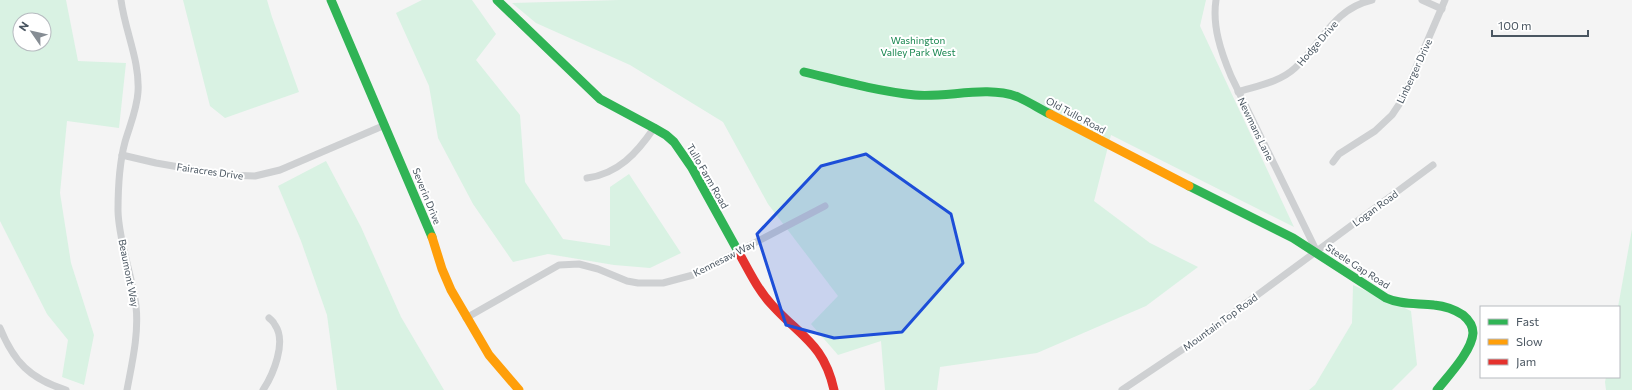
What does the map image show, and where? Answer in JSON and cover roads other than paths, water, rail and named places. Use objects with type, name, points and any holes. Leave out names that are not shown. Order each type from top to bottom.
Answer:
[{"type":"street","name":"Beaumont Way","points":[[121,0],[123,16],[136,65],[138,80],[136,107],[122,155],[118,183],[118,213],[137,316],[127,390]]},
{"type":"street","name":"Severin Drive","points":[[331,0],[420,207],[432,236],[442,270],[451,290],[489,355],[519,390]]},
{"type":"street","name":"Tullo Farm Road","points":[[497,0],[600,99],[666,135],[682,151],[758,287],[772,305],[815,346],[822,356],[831,376],[834,390]]},
{"type":"street","name":"Newmans Lane","points":[[1216,0],[1215,22],[1219,45],[1225,64],[1317,252]]},
{"type":"street","name":"Hodge Drive","points":[[1238,92],[1277,80],[1287,74],[1311,51],[1331,24],[1356,5],[1372,0]]},
{"type":"street","points":[[1422,0],[1442,9]]},
{"type":"street","name":"Linberger Drive","points":[[1333,162],[1339,154],[1375,131],[1392,115],[1402,100],[1445,0]]},
{"type":"street","name":"Old Tullo Road","points":[[804,72],[877,90],[916,95],[935,96],[990,92],[1017,97],[1125,154],[1293,238],[1317,252]]},
{"type":"street","name":"Fairacres Drive","points":[[122,155],[156,163],[225,175],[254,176],[280,170],[385,125]]},
{"type":"street","points":[[587,178],[606,173],[622,164],[639,149],[654,128]]},
{"type":"street","name":"Logan Road","points":[[1317,252],[1433,165]]},
{"type":"street","name":"Kennesaw Way","points":[[466,318],[559,265],[579,264],[598,269],[633,282],[663,283],[693,274],[825,206]]},
{"type":"street","name":"Mountain Top Road","points":[[1122,390],[1198,339],[1292,268],[1317,252]]},
{"type":"street","name":"Steele Gap Road","points":[[1317,252],[1382,296],[1391,300],[1436,305],[1447,308],[1466,318],[1472,325],[1473,333],[1470,343],[1437,390]]},
{"type":"street","points":[[263,390],[274,369],[279,342],[275,325],[269,318]]},
{"type":"street","points":[[0,328],[13,356],[25,369],[38,379],[66,390]]},
{"type":"park label","name":"Washington Valley Park West","points":[[918,46]]}]
